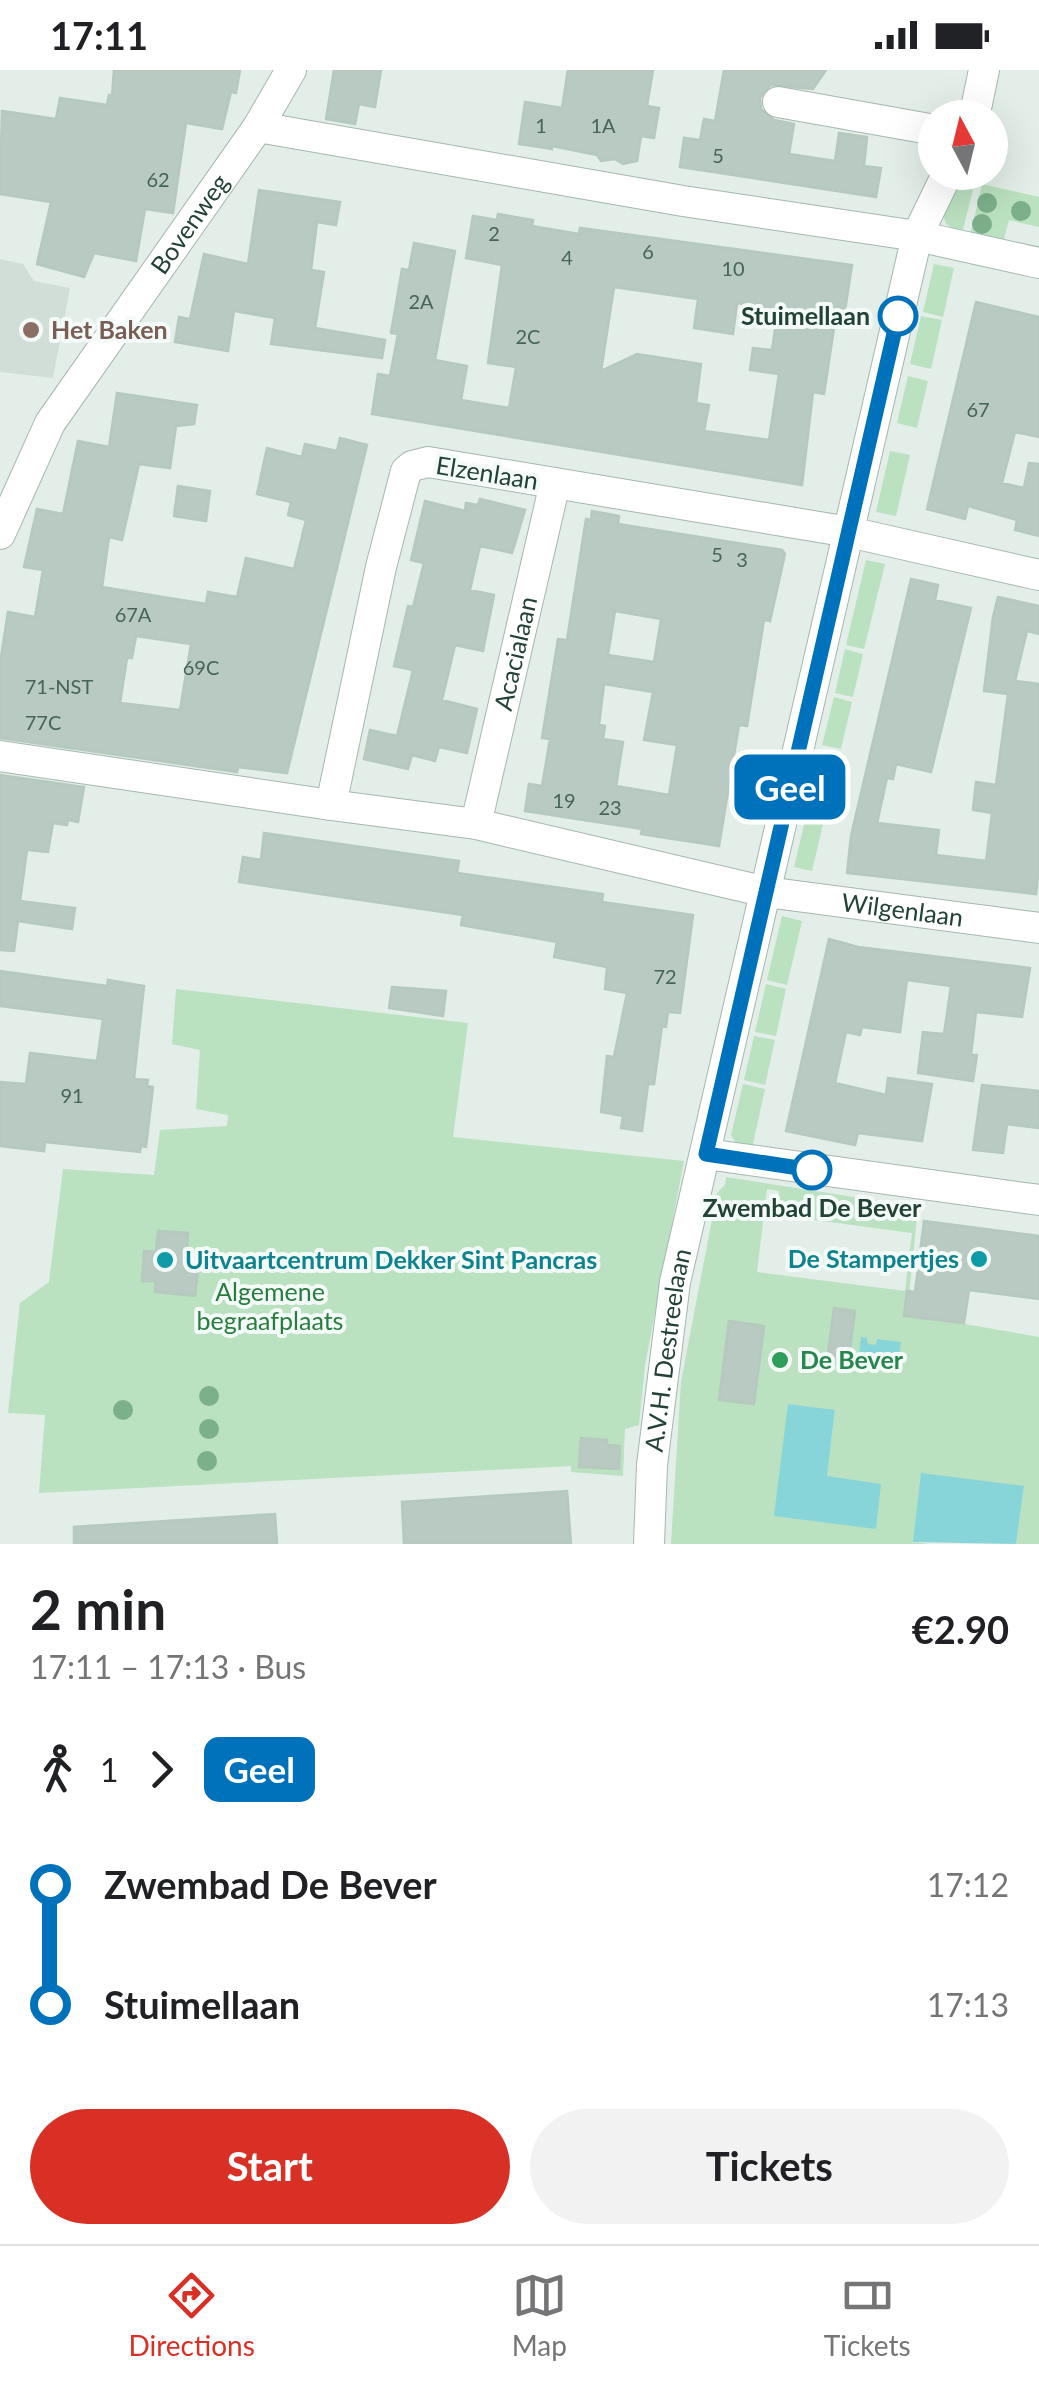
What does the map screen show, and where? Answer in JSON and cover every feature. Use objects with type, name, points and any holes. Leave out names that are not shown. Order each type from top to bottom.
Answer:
[{"type":"street","name":"Bovenweg","points":[[0,534],[50,423],[258,127],[292,70]]},
{"type":"street","points":[[978,100],[984,70]]},
{"type":"street","points":[[778,102],[918,127]]},
{"type":"street","points":[[258,127],[683,201],[917,236],[1039,263]]},
{"type":"street","name":"A.V.H. Destreelaan","points":[[649,1544],[652,1465],[675,1282],[917,236],[939,190]]},
{"type":"street","name":"Elzenlaan","points":[[331,805],[381,567],[406,471],[412,466],[428,462],[850,532]]},
{"type":"street","name":"Acacialaan","points":[[476,824],[555,484]]},
{"type":"street","points":[[850,532],[1039,575]]},
{"type":"street","points":[[0,756],[476,824],[766,892]]},
{"type":"street","name":"Wilgenlaan","points":[[766,892],[1039,928]]},
{"type":"street","points":[[706,1154],[1039,1200]]},
{"type":"shaded area","name":"Het Baken","points":[[0,259],[23,264],[34,281],[70,288],[53,378],[0,372]]},
{"type":"green space","points":[[951,190],[973,190],[962,234],[946,224],[942,211]]},
{"type":"green space","points":[[981,190],[1008,190],[1039,197],[1039,227],[1009,220],[1003,243],[970,236]]},
{"type":"green space","points":[[934,264],[954,268],[943,317],[923,312]]},
{"type":"green space","points":[[921,316],[942,320],[931,369],[910,364]]},
{"type":"green space","points":[[908,376],[928,381],[917,428],[897,423]]},
{"type":"green space","points":[[890,451],[910,455],[896,516],[876,512]]},
{"type":"green space","points":[[866,560],[885,564],[864,649],[846,645]]},
{"type":"green space","points":[[845,649],[863,654],[853,697],[835,693]]},
{"type":"green space","points":[[834,697],[852,702],[841,749],[822,745]]},
{"type":"green space","points":[[808,808],[826,812],[812,871],[794,867]]},
{"type":"green space","points":[[782,916],[802,921],[787,985],[767,980]]},
{"type":"green space","points":[[766,984],[786,989],[776,1036],[755,1032]]},
{"type":"green space","name":"Algemene begraafplaats","points":[[176,989],[468,1023],[453,1137],[684,1161],[645,1365],[639,1425],[625,1429],[623,1476],[571,1472],[571,1466],[39,1493],[45,1415],[8,1413],[20,1303],[49,1282],[63,1169],[154,1175],[160,1130],[227,1126],[228,1115],[196,1109],[200,1050],[172,1044]]},
{"type":"green space","points":[[754,1036],[775,1040],[765,1085],[744,1080]]},
{"type":"green space","points":[[743,1084],[765,1089],[752,1148],[738,1146],[731,1135]]},
{"type":"green space","name":"De Bever","points":[[726,1177],[918,1207],[907,1314],[1039,1337],[1039,1544],[1016,1544],[1024,1486],[913,1542],[929,1544],[671,1544],[681,1382],[717,1193],[725,1185]],"holes":[[[767,1189],[779,1191],[777,1215],[912,1233],[905,1291],[757,1272]],[[788,1404],[835,1411],[827,1476]]]},
{"type":"water","points":[[861,1337],[876,1345],[877,1339],[901,1342],[897,1370],[881,1368],[882,1357],[875,1356],[873,1367],[858,1364]]},
{"type":"water","points":[[788,1404],[835,1410],[827,1476],[881,1484],[876,1529],[774,1516]]},
{"type":"water","points":[[921,1473],[1024,1486],[1016,1544],[913,1542]]},
{"type":"building","points":[[114,70],[240,70],[222,129],[186,123],[173,213],[145,209],[136,261],[94,253],[84,277],[37,264],[51,202],[0,194],[2,111],[56,119],[60,98],[107,105],[109,95],[112,96]]},
{"type":"building","points":[[334,70],[381,70],[375,107],[359,104],[355,124],[326,119]]},
{"type":"building","points":[[568,70],[653,70],[647,106],[659,108],[654,138],[641,136],[637,161],[601,161],[597,155],[519,144],[525,102],[562,108]]},
{"type":"building","points":[[724,70],[826,70],[813,89],[771,85],[760,98],[761,109],[774,120],[794,124],[789,154],[835,161],[839,133],[867,137],[864,166],[881,168],[876,197],[680,167],[684,138],[700,140],[704,119],[715,121]]},
{"type":"building","points":[[259,190],[340,202],[336,225],[317,222],[311,270],[324,272],[315,328],[385,340],[382,358],[271,344],[275,318],[234,311],[228,351],[175,342],[179,317],[190,319],[204,254],[248,264]]},
{"type":"building","points":[[498,214],[533,220],[532,226],[579,234],[580,228],[852,265],[845,310],[837,308],[824,394],[813,392],[802,485],[372,414],[378,374],[390,376],[398,334],[391,333],[402,269],[409,270],[414,243],[455,251],[435,360],[467,366],[461,400],[509,408],[516,367],[488,363],[502,265],[466,258],[473,216],[497,220]],"holes":[[[614,287],[698,299],[694,328],[733,334],[737,303],[778,310],[772,350],[753,348],[750,370],[779,374],[769,440],[704,431],[709,405],[696,403],[701,364],[637,354],[601,371]]]},
{"type":"building","points":[[976,302],[1039,317],[1039,437],[1015,432],[1002,483],[1024,488],[1029,463],[1039,464],[1039,536],[1015,530],[1017,520],[968,506],[965,519],[927,509]]},
{"type":"building","points":[[117,393],[197,405],[194,424],[176,426],[170,468],[139,464],[122,540],[109,537],[102,587],[206,604],[208,592],[237,597],[246,558],[294,569],[306,520],[288,515],[291,502],[257,494],[267,448],[302,457],[305,444],[337,451],[340,438],[367,445],[287,773],[238,767],[237,772],[0,738],[0,663],[8,612],[35,617],[43,570],[24,567],[37,509],[63,514],[78,441],[109,447]],"holes":[[[136,636],[191,644],[180,710],[120,703],[127,658],[132,658]]]},
{"type":"building","points":[[178,486],[210,491],[206,521],[174,516]]},
{"type":"building","points":[[480,499],[525,510],[512,553],[480,546],[470,590],[494,595],[483,651],[455,645],[442,700],[477,709],[467,753],[439,747],[435,761],[412,755],[408,769],[364,759],[370,730],[397,736],[413,670],[394,666],[408,606],[413,607],[424,563],[411,560],[425,501],[465,511],[466,503],[478,505]]},
{"type":"building","points":[[592,511],[619,516],[618,524],[782,550],[785,554],[770,621],[764,620],[747,726],[739,725],[719,846],[641,834],[642,829],[525,811],[529,784],[542,786],[550,739],[542,738],[558,639],[567,640],[586,519],[591,520]],"holes":[[[615,611],[661,619],[654,662],[608,655]],[[604,684],[653,692],[644,740],[677,745],[669,795],[616,786],[623,742],[603,739],[605,726],[599,725]]]},
{"type":"building","points":[[911,579],[938,585],[935,600],[971,608],[931,772],[896,764],[893,779],[887,778],[877,823],[939,830],[936,855],[986,861],[992,813],[973,810],[976,782],[996,785],[1008,694],[984,691],[993,617],[998,597],[1039,606],[1039,634],[1027,631],[1015,681],[1039,684],[1036,894],[847,873],[851,836]]},
{"type":"building","points":[[0,775],[84,787],[78,822],[53,823],[48,852],[27,850],[20,901],[75,908],[72,929],[18,921],[14,951],[0,950]]},
{"type":"building","points":[[264,833],[459,861],[457,873],[603,894],[602,902],[693,915],[680,1013],[668,1012],[666,1027],[662,1026],[642,1131],[621,1128],[623,1116],[601,1112],[607,1056],[614,1057],[627,993],[605,989],[607,967],[554,957],[557,942],[461,925],[463,915],[239,882],[243,857],[261,860]]},
{"type":"building","points":[[829,939],[858,947],[1030,968],[1022,1017],[976,1012],[971,1055],[977,1055],[973,1081],[918,1073],[923,1032],[944,1034],[951,986],[907,980],[900,1032],[862,1027],[860,1035],[846,1032],[835,1083],[886,1095],[888,1078],[932,1084],[922,1141],[858,1133],[855,1145],[786,1131]]},
{"type":"building","points":[[0,971],[107,986],[108,980],[144,986],[134,1079],[148,1080],[147,1086],[153,1087],[146,1147],[141,1146],[140,1152],[45,1142],[44,1151],[0,1146],[1,1082],[26,1084],[30,1053],[97,1061],[103,1019],[1,1006]]},
{"type":"building","points":[[392,987],[446,991],[443,1016],[389,1008]]},
{"type":"building","points":[[982,1085],[1039,1091],[1039,1128],[1007,1124],[1003,1153],[973,1150]]},
{"type":"building","name":"De Stampertjes","points":[[924,1221],[1039,1236],[1039,1299],[969,1290],[964,1323],[904,1316],[907,1291],[915,1292]]},
{"type":"building","name":"Uitvaartcentrum Dekker Sint Pancras","points":[[158,1231],[188,1233],[185,1269],[198,1270],[195,1296],[155,1292],[156,1281],[142,1281],[144,1251],[156,1252]]},
{"type":"building","points":[[834,1308],[855,1311],[848,1364],[827,1362]]},
{"type":"building","points":[[729,1321],[764,1326],[754,1404],[719,1400]]},
{"type":"building","points":[[581,1438],[607,1440],[607,1445],[620,1446],[619,1469],[579,1467]]},
{"type":"building","points":[[567,1491],[571,1544],[404,1544],[402,1502]]},
{"type":"building","points":[[275,1514],[277,1544],[74,1544],[74,1527]]},
{"type":"bus line","name":"Geel","points":[[812,1170],[706,1154],[898,316]]},
{"type":"place","name":"Stuimellaan","points":[[898,316]]},
{"type":"place","name":"Het Baken","points":[[31,330]]},
{"type":"place","name":"Zwembad De Bever","points":[[812,1170]]},
{"type":"place","name":"De Stampertjes","points":[[979,1259]]},
{"type":"place","name":"Uitvaartcentrum Dekker Sint Pancras","points":[[165,1260]]},
{"type":"place","name":"De Bever","points":[[780,1360]]}]
